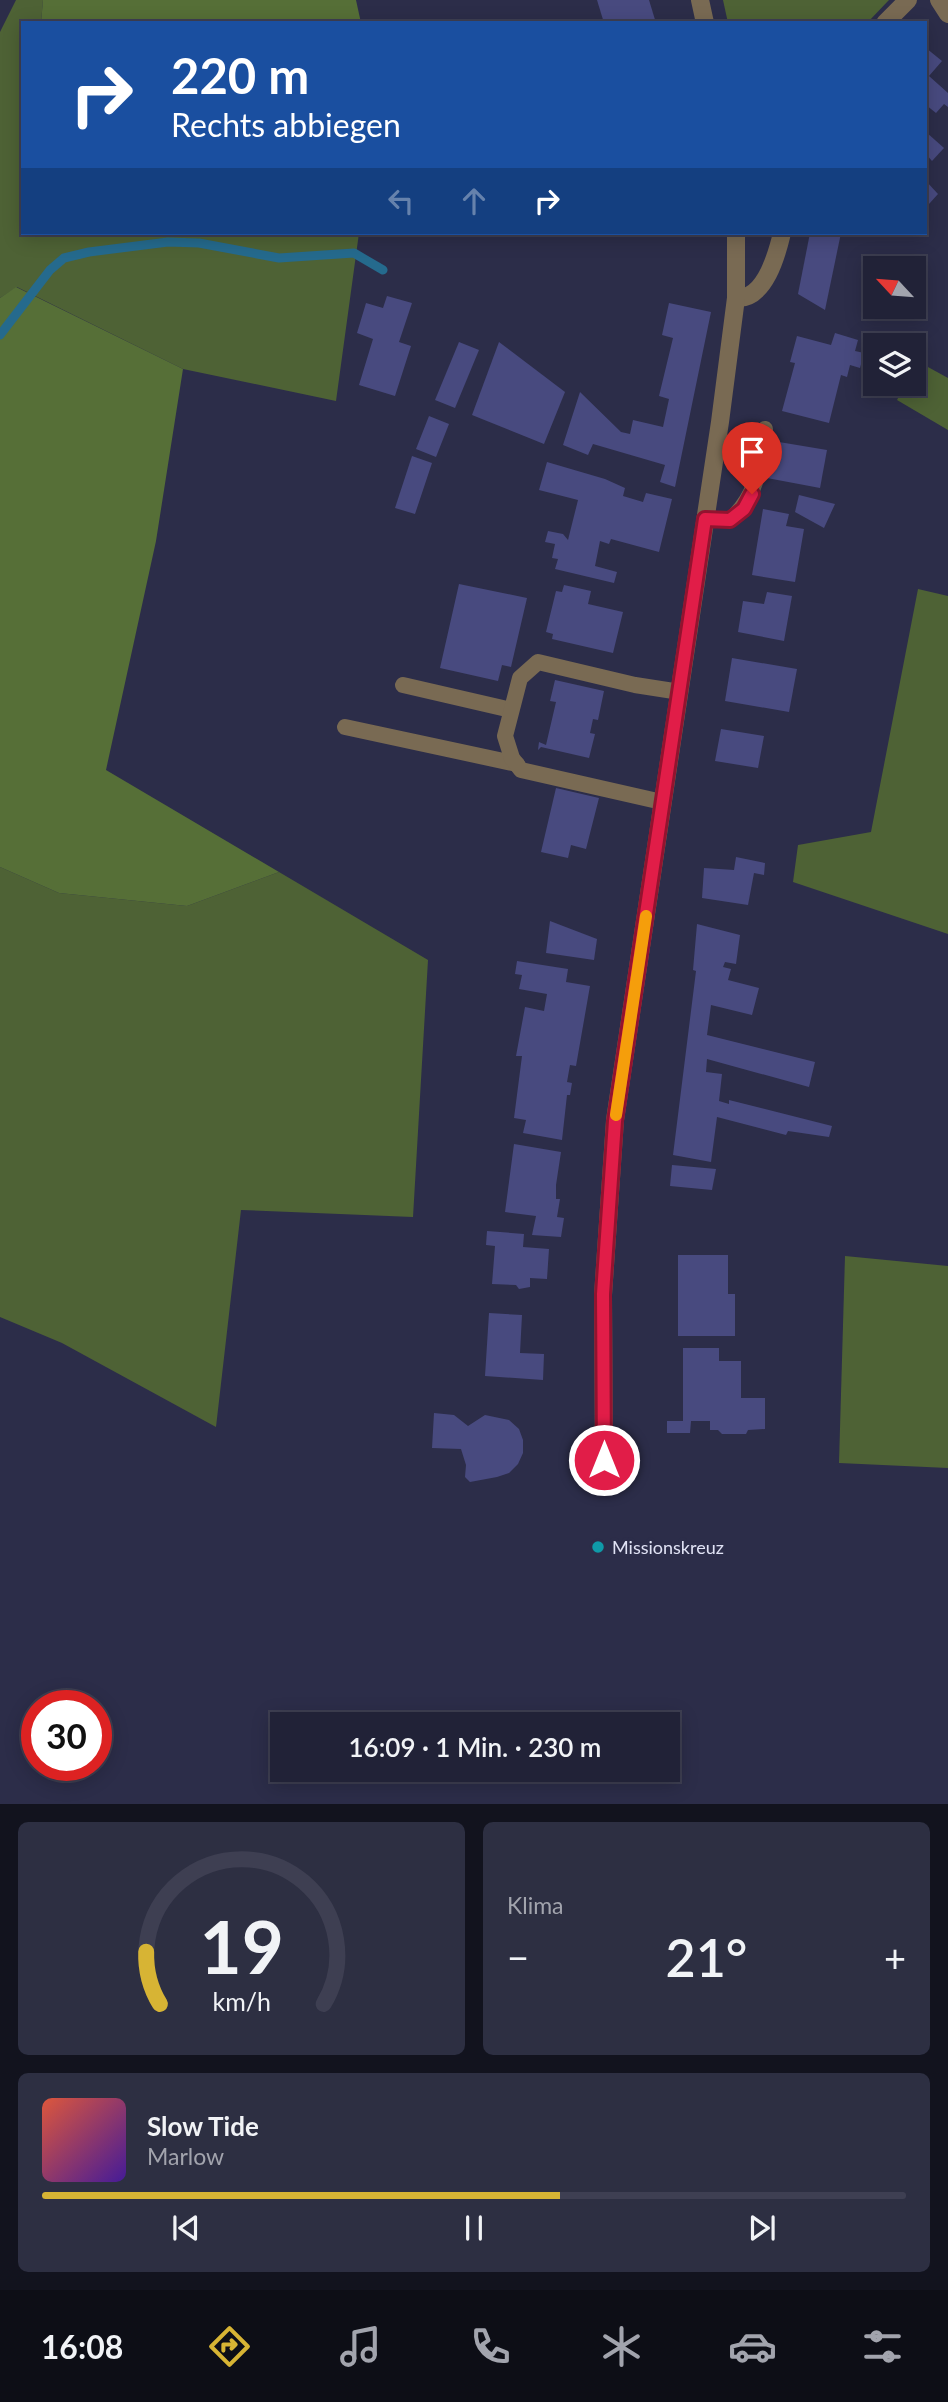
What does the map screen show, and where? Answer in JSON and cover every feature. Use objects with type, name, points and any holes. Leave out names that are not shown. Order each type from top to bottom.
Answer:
[{"type":"street","points":[[700,0],[705,21]]},
{"type":"street","points":[[887,21],[908,0]]},
{"type":"street","points":[[939,0],[948,14]]},
{"type":"street","points":[[604,1460],[603,1294],[615,1121],[736,298],[736,235]]},
{"type":"street","points":[[736,298],[743,299],[754,293],[761,284],[773,264],[781,235]]},
{"type":"lane","points":[[705,519],[730,520],[744,509],[758,478],[765,429]]},
{"type":"lane","points":[[662,802],[521,770],[516,764],[506,736],[520,678],[538,662],[635,685],[680,692]]},
{"type":"lane","points":[[403,685],[511,710]]},
{"type":"lane","points":[[345,727],[516,764]]},
{"type":"green space","points":[[16,0],[43,0],[41,21],[21,21],[21,235],[359,235],[336,401],[183,369],[17,287],[0,298],[0,32]]},
{"type":"green space","points":[[43,0],[356,0],[361,21],[41,21]]},
{"type":"green space","points":[[723,0],[889,0],[869,21],[728,21]]},
{"type":"green space","points":[[16,287],[183,369],[156,541],[106,770],[279,872],[187,906],[59,893],[0,867],[0,298]]},
{"type":"green space","points":[[926,366],[948,378],[948,430],[897,400],[899,396],[926,396]]},
{"type":"green space","points":[[918,589],[948,596],[948,934],[793,882],[798,845],[871,832]]},
{"type":"green space","points":[[0,867],[59,893],[187,906],[279,872],[428,960],[413,1217],[241,1210],[216,1427],[62,1343],[0,1317]]},
{"type":"green space","points":[[845,1256],[948,1266],[948,1468],[839,1463]]},
{"type":"building","points":[[597,0],[649,0],[655,21],[603,21]]},
{"type":"building","points":[[927,49],[942,61],[929,76],[948,93],[948,107],[944,104],[936,113],[927,106]]},
{"type":"building","points":[[927,133],[944,148],[932,161],[927,155]]},
{"type":"building","points":[[927,182],[938,194],[929,204],[927,202]]},
{"type":"building","points":[[810,235],[841,235],[825,310],[798,294]]},
{"type":"building","points":[[387,296],[412,303],[399,342],[411,346],[395,396],[359,385],[373,339],[357,333],[366,303],[383,308]]},
{"type":"building","points":[[669,303],[711,312],[675,487],[660,482],[665,465],[593,444],[588,455],[563,445],[580,392],[621,432],[630,434],[633,420],[663,427],[669,399],[659,396],[673,338],[662,335]]},
{"type":"building","points":[[835,333],[858,340],[855,351],[863,353],[863,357],[860,368],[850,365],[847,377],[841,375],[829,423],[782,411],[795,363],[790,362],[797,336],[831,345]]},
{"type":"building","points":[[459,342],[479,350],[455,408],[435,400]]},
{"type":"building","points":[[499,342],[565,392],[544,444],[472,415]]},
{"type":"building","points":[[429,416],[449,424],[436,457],[416,449]]},
{"type":"building","points":[[773,441],[827,450],[820,488],[767,478]]},
{"type":"building","points":[[412,456],[432,463],[415,514],[395,508]]},
{"type":"building","points":[[547,462],[605,479],[625,488],[623,496],[643,502],[646,493],[672,499],[659,552],[611,539],[609,544],[600,541],[595,566],[617,572],[614,583],[555,569],[558,559],[552,558],[555,544],[545,542],[548,531],[563,534],[568,540],[578,500],[539,490]]},
{"type":"building","points":[[799,495],[835,504],[824,528],[795,512]]},
{"type":"building","points":[[763,509],[789,514],[786,526],[804,529],[795,582],[752,575]]},
{"type":"building","points":[[459,584],[527,598],[511,667],[502,665],[498,681],[440,668]]},
{"type":"building","points":[[564,585],[591,591],[588,604],[623,612],[613,653],[552,639],[553,634],[546,632],[556,591],[562,592]]},
{"type":"building","points":[[767,592],[792,596],[784,641],[738,632],[743,601],[764,604]]},
{"type":"building","points":[[732,658],[797,669],[789,712],[725,701]]},
{"type":"building","points":[[555,680],[604,691],[598,720],[593,719],[590,733],[595,734],[589,758],[541,747],[538,750],[539,742],[546,745],[556,702],[550,701]]},
{"type":"building","points":[[721,729],[764,736],[758,768],[715,761]]},
{"type":"building","points":[[556,788],[599,798],[586,849],[571,845],[568,858],[541,852]]},
{"type":"building","points":[[736,857],[765,863],[764,875],[754,873],[748,905],[702,898],[704,868],[734,870]]},
{"type":"building","points":[[550,921],[597,939],[594,960],[546,953]]},
{"type":"building","points":[[697,924],[740,935],[736,964],[725,962],[723,967],[731,969],[728,980],[759,988],[752,1015],[711,1005],[707,1035],[815,1062],[809,1087],[707,1059],[706,1072],[722,1074],[719,1101],[729,1104],[729,1100],[832,1126],[829,1137],[788,1131],[786,1135],[717,1117],[711,1162],[673,1155],[696,971],[693,970]]},
{"type":"building","points":[[517,961],[568,969],[566,982],[590,986],[576,1066],[570,1065],[567,1082],[572,1083],[570,1095],[567,1095],[562,1140],[523,1133],[526,1120],[514,1118],[522,1056],[516,1056],[525,1007],[544,1011],[547,994],[519,989],[522,975],[515,974]]},
{"type":"building","points":[[514,1144],[561,1152],[556,1199],[560,1199],[557,1217],[564,1218],[561,1237],[532,1235],[536,1216],[505,1212]]},
{"type":"building","points":[[672,1165],[716,1169],[712,1190],[670,1186]]},
{"type":"building","points":[[487,1231],[524,1234],[523,1247],[549,1249],[547,1279],[530,1278],[530,1287],[519,1289],[516,1285],[492,1284],[495,1246],[486,1245]]},
{"type":"building","points":[[678,1255],[728,1255],[728,1294],[735,1294],[735,1336],[678,1336]]},
{"type":"building","points":[[489,1313],[522,1315],[520,1353],[544,1354],[543,1380],[485,1376]]},
{"type":"building","points":[[683,1348],[719,1348],[719,1361],[741,1361],[741,1398],[765,1398],[765,1429],[748,1430],[746,1434],[722,1434],[718,1430],[710,1430],[710,1421],[691,1421],[690,1433],[667,1433],[667,1421],[683,1421]]},
{"type":"building","points":[[434,1413],[454,1415],[468,1426],[485,1415],[509,1420],[519,1429],[523,1440],[523,1453],[518,1464],[509,1473],[470,1482],[465,1477],[466,1465],[461,1449],[432,1448]]},
{"type":"waterway","points":[[0,335],[50,270],[64,258],[89,252],[168,242],[199,243],[279,258],[354,253],[383,270]]},
{"type":"slow traffic","points":[[616,1115],[646,916]]},
{"type":"place","name":"Missionskreuz","points":[[598,1547]]},
{"type":"route","points":[[604,1460],[603,1294],[615,1121],[705,519],[730,520],[744,509],[752,494]]}]
